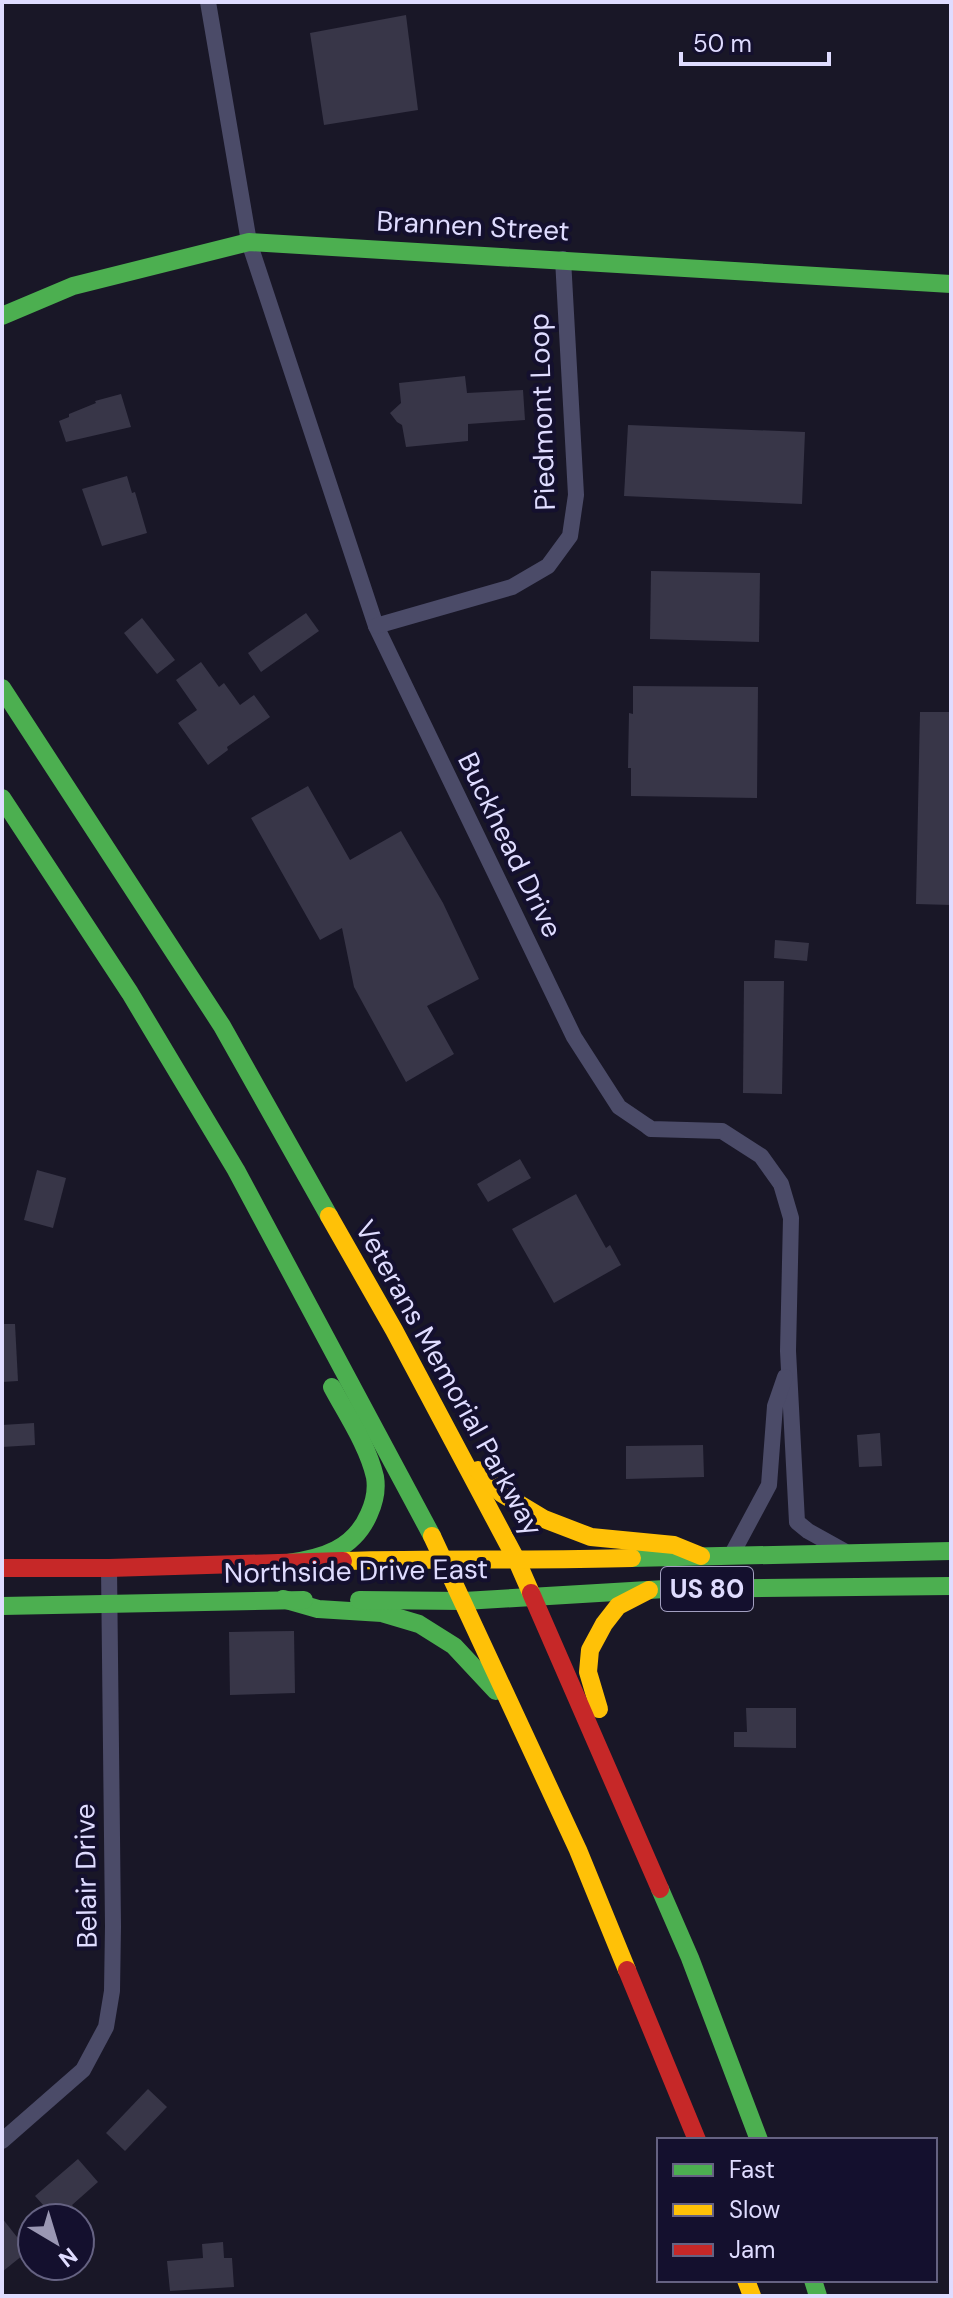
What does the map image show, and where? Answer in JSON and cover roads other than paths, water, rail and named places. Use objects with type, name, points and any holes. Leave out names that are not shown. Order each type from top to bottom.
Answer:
[{"type":"main road","name":"Brannen Street","points":[[2,316],[73,286],[249,242],[951,284]]},
{"type":"main road","name":"Veterans Memorial Parkway","points":[[2,688],[222,1026],[394,1330],[517,1561],[690,1958],[758,2138]]},
{"type":"main road","points":[[2,798],[130,993],[236,1170],[444,1558],[578,1850],[696,2138]]},
{"type":"main road","points":[[236,1170],[298,1322],[376,1481],[373,1504],[365,1525],[348,1544],[320,1559],[288,1563]]},
{"type":"main road","points":[[456,1447],[501,1493],[544,1519],[591,1537],[674,1545],[701,1556]]},
{"type":"main road","name":"Northside Drive East","points":[[2,1568],[951,1551]]},
{"type":"main road","points":[[2,1558],[38,1568]]},
{"type":"main road","name":"Northside Drive East","points":[[2,1606],[283,1599],[464,1601],[649,1590],[951,1586]]},
{"type":"main road","points":[[649,1590],[618,1606],[604,1624],[590,1650],[588,1672],[593,1694],[647,1817],[727,2025],[727,2054]]},
{"type":"main road","points":[[283,1599],[318,1609],[382,1613],[419,1624],[454,1646],[516,1715]]},
{"type":"street","name":"Buckhead Drive","points":[[208,2],[249,242],[376,626],[574,1037],[619,1107],[651,1129],[722,1131],[761,1156],[781,1184],[791,1218],[788,1368],[797,1522],[849,1553]]},
{"type":"street","name":"Piedmont Loop","points":[[376,626],[512,587],[548,566],[570,536],[576,495],[563,259]]},
{"type":"street","name":"Buckhead Drive","points":[[732,1554],[769,1485],[775,1406],[788,1368]]},
{"type":"street","name":"Belair Drive","points":[[2,2141],[83,2070],[106,2027],[112,1991],[113,1926],[109,1568]]}]
